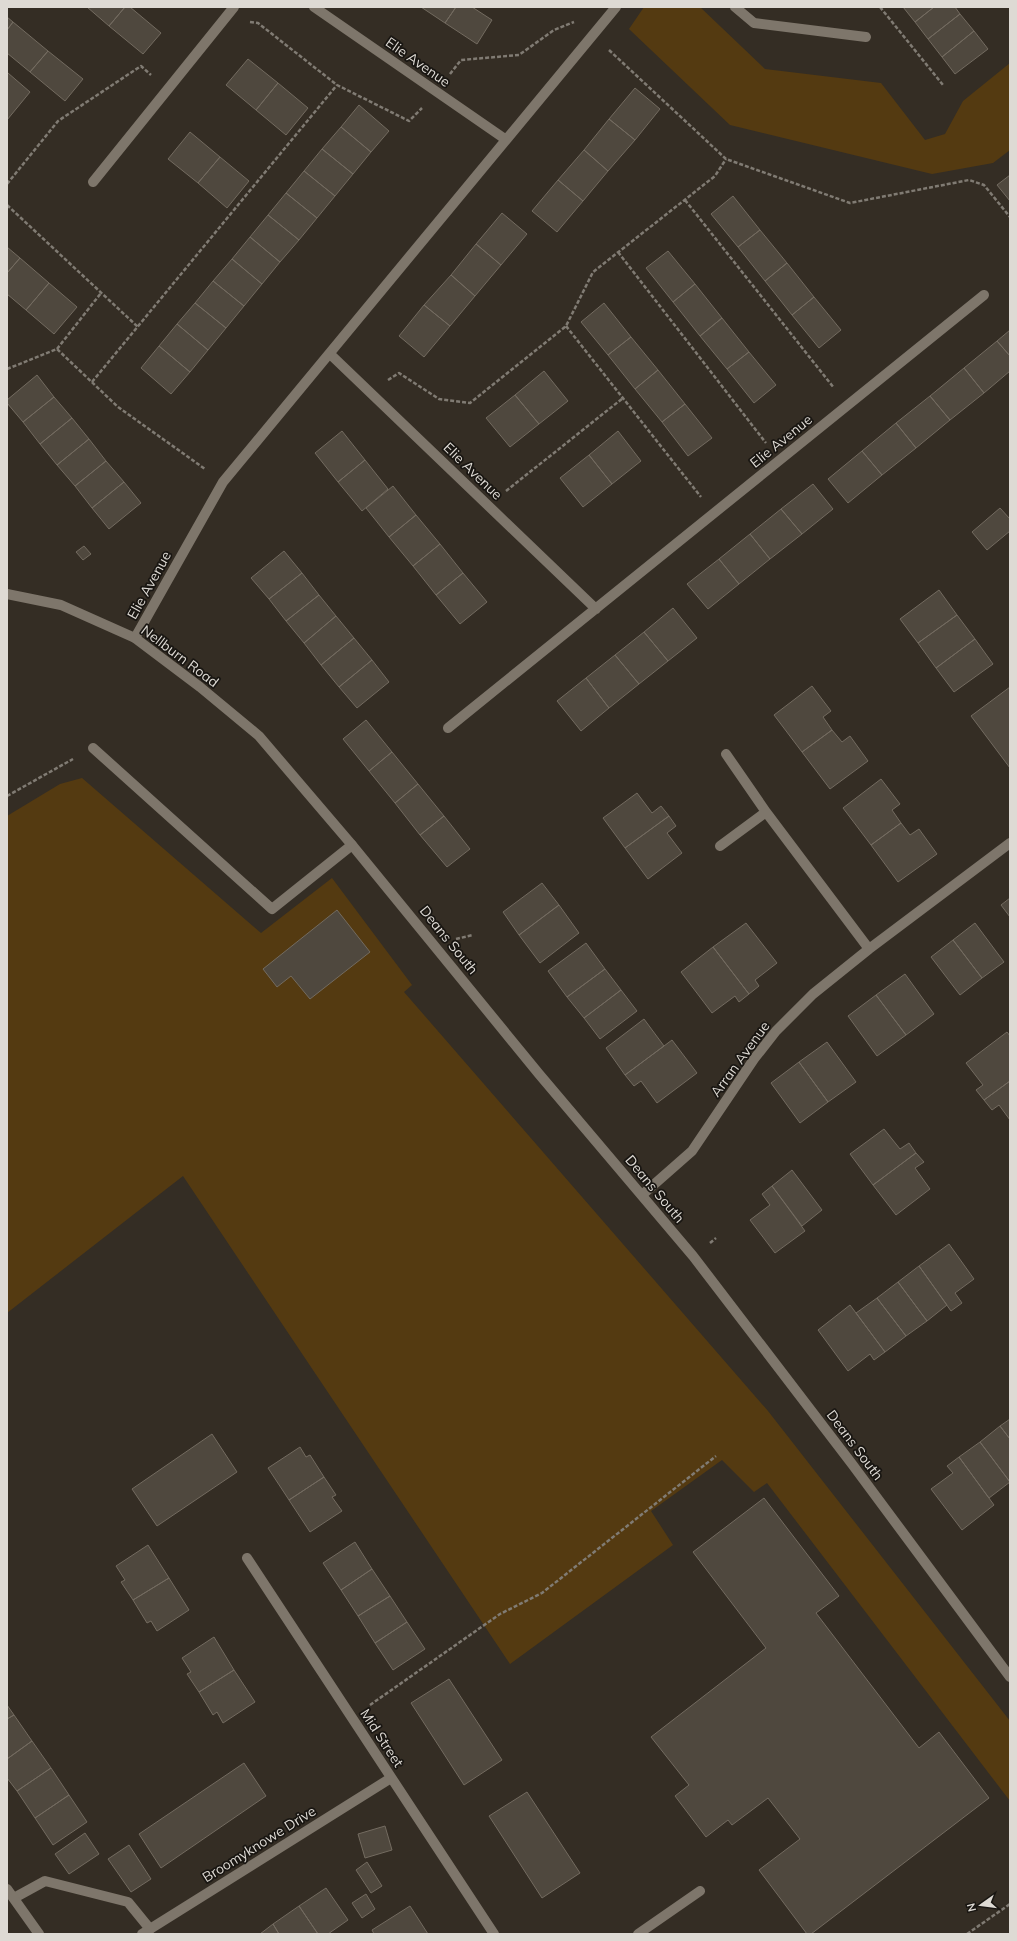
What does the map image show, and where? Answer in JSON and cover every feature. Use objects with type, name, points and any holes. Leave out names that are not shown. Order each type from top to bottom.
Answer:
[{"type":"street","points":[[93,182],[234,7]]},
{"type":"street","name":"Elie Avenue","points":[[314,7],[505,139]]},
{"type":"street","name":"Elie Avenue","points":[[135,638],[223,482],[330,354],[505,139],[616,7]]},
{"type":"street","points":[[734,7],[754,23],[866,37]]},
{"type":"street","name":"Elie Avenue","points":[[448,728],[984,295]]},
{"type":"street","name":"Elie Avenue","points":[[330,354],[596,608]]},
{"type":"street","name":"Nellburn Road","points":[[7,594],[61,605],[135,638],[200,687],[259,736]]},
{"type":"street","name":"Deans South","points":[[259,736],[352,845],[539,1074],[692,1256],[838,1445],[1010,1677]]},
{"type":"street","points":[[93,748],[272,908],[352,845]]},
{"type":"street","points":[[726,754],[766,812],[869,949]]},
{"type":"street","points":[[720,846],[766,812]]},
{"type":"street","name":"Arran Avenue","points":[[642,1195],[692,1151],[754,1059],[776,1031],[813,994],[869,949],[1010,843]]},
{"type":"street","name":"Mid Street","points":[[247,1558],[494,1934]]},
{"type":"street","name":"Broomyknowe Drive","points":[[146,1932],[391,1778]]},
{"type":"street","points":[[39,1934],[9,1892],[45,1881],[128,1902],[146,1932]]},
{"type":"street","points":[[638,1934],[700,1891]]},
{"type":"path","points":[[880,7],[942,85]]},
{"type":"path","points":[[223,22],[258,22],[338,85],[409,121],[437,92],[461,60],[519,55],[554,30],[574,22],[594,35],[726,159],[850,203],[969,180],[984,185],[1010,217]]},
{"type":"path","points":[[7,184],[58,121],[141,66],[168,89]]},
{"type":"path","points":[[92,382],[338,85]]},
{"type":"path","points":[[369,391],[399,373],[439,399],[470,403],[566,326],[593,272],[714,176],[726,159]]},
{"type":"path","points":[[685,200],[847,405]]},
{"type":"path","points":[[7,205],[138,327]]},
{"type":"path","points":[[618,252],[780,460]]},
{"type":"path","points":[[7,369],[57,349],[101,293]]},
{"type":"path","points":[[566,326],[713,513]]},
{"type":"path","points":[[57,349],[118,407],[223,482]]},
{"type":"path","points":[[488,505],[623,398]]},
{"type":"path","points":[[7,796],[93,748]]},
{"type":"path","points":[[351,1718],[500,1614],[542,1593],[716,1456]]},
{"type":"path","points":[[967,1934],[1010,1904]]},
{"type":"shaded area","points":[[644,7],[700,7],[765,69],[881,83],[925,140],[945,134],[963,101],[1010,63],[1010,150],[993,163],[932,174],[730,125],[629,29]]},
{"type":"shaded area","points":[[82,778],[261,933],[332,878],[412,985],[404,992],[768,1411],[1010,1721],[1010,1801],[767,1483],[754,1492],[722,1460],[651,1511],[673,1545],[510,1664],[183,1176],[7,1313],[7,816],[60,784]]},
{"type":"building","points":[[87,7],[125,7],[109,26]]},
{"type":"building","points":[[125,7],[130,7],[161,33],[143,54],[109,26]]},
{"type":"building","points":[[421,7],[456,7],[445,23]]},
{"type":"building","points":[[456,7],[472,7],[492,20],[477,44],[445,23]]},
{"type":"building","points":[[903,7],[934,7],[915,22]]},
{"type":"building","points":[[934,7],[955,7],[960,14],[928,39],[915,22]]},
{"type":"building","points":[[960,14],[974,31],[942,57],[928,39]]},
{"type":"building","points":[[7,17],[13,22],[7,30]]},
{"type":"building","points":[[13,22],[48,51],[30,72],[7,53],[7,30]]},
{"type":"building","points":[[974,31],[988,49],[955,74],[942,57]]},
{"type":"building","points":[[48,51],[83,79],[65,101],[30,72]]},
{"type":"building","points":[[248,59],[278,83],[256,110],[226,85]]},
{"type":"building","points":[[8,73],[30,92],[7,120],[7,74]]},
{"type":"building","points":[[278,83],[308,108],[286,135],[256,110]]},
{"type":"building","points":[[635,88],[660,109],[635,140],[609,119]]},
{"type":"building","points":[[359,105],[389,131],[371,152],[341,127]]},
{"type":"building","points":[[609,119],[635,140],[608,171],[584,150]]},
{"type":"building","points":[[341,127],[371,152],[353,174],[322,149]]},
{"type":"building","points":[[190,132],[220,157],[198,183],[168,159]]},
{"type":"building","points":[[322,149],[353,174],[335,196],[304,171]]},
{"type":"building","points":[[584,150],[608,171],[583,201],[558,180]]},
{"type":"building","points":[[220,157],[249,181],[227,208],[198,183]]},
{"type":"building","points":[[304,171],[335,196],[317,218],[286,193]]},
{"type":"building","points":[[1010,175],[1010,201],[997,185]]},
{"type":"building","points":[[558,180],[583,201],[557,232],[532,211]]},
{"type":"building","points":[[286,193],[317,218],[299,240],[268,215]]},
{"type":"building","points":[[733,196],[760,230],[738,247],[711,214]]},
{"type":"building","points":[[502,213],[527,234],[501,265],[476,244]]},
{"type":"building","points":[[268,215],[299,240],[280,262],[250,237]]},
{"type":"building","points":[[760,230],[787,263],[765,281],[738,247]]},
{"type":"building","points":[[250,237],[280,262],[262,284],[232,259]]},
{"type":"building","points":[[476,244],[501,265],[475,296],[451,275]]},
{"type":"building","points":[[7,247],[20,258],[7,273]]},
{"type":"building","points":[[668,251],[695,284],[673,302],[646,268]]},
{"type":"building","points":[[20,258],[49,283],[26,310],[7,294],[7,273]]},
{"type":"building","points":[[232,259],[262,284],[244,306],[213,281]]},
{"type":"building","points":[[787,263],[814,297],[792,315],[765,281]]},
{"type":"building","points":[[451,275],[475,296],[450,326],[424,305]]},
{"type":"building","points":[[213,281],[244,306],[226,328],[195,303]]},
{"type":"building","points":[[49,283],[77,307],[54,334],[26,310]]},
{"type":"building","points":[[695,284],[722,318],[700,336],[673,302]]},
{"type":"building","points":[[814,297],[841,330],[819,348],[792,315]]},
{"type":"building","points":[[195,303],[226,328],[208,350],[177,324]]},
{"type":"building","points":[[604,303],[631,337],[608,355],[581,322]]},
{"type":"building","points":[[424,305],[450,326],[424,357],[399,336]]},
{"type":"building","points":[[722,318],[749,352],[727,369],[700,336]]},
{"type":"building","points":[[177,324],[208,350],[190,372],[159,346]]},
{"type":"building","points":[[1010,330],[1010,356],[997,341]]},
{"type":"building","points":[[631,337],[658,370],[635,389],[608,355]]},
{"type":"building","points":[[997,341],[1010,356],[1010,371],[984,393],[964,368]]},
{"type":"building","points":[[159,346],[190,372],[171,394],[141,368]]},
{"type":"building","points":[[749,352],[776,385],[754,403],[727,369]]},
{"type":"building","points":[[964,368],[984,393],[950,420],[930,396]]},
{"type":"building","points":[[658,370],[685,404],[662,422],[635,389]]},
{"type":"building","points":[[544,371],[568,401],[539,424],[515,395]]},
{"type":"building","points":[[37,375],[54,397],[23,422],[7,403],[7,400]]},
{"type":"building","points":[[515,395],[539,424],[510,447],[486,418]]},
{"type":"building","points":[[930,396],[950,420],[916,448],[896,423]]},
{"type":"building","points":[[54,397],[72,418],[40,444],[23,422]]},
{"type":"building","points":[[685,404],[712,438],[688,456],[662,422]]},
{"type":"building","points":[[72,418],[89,439],[57,465],[40,444]]},
{"type":"building","points":[[896,423],[916,448],[882,475],[862,451]]},
{"type":"building","points":[[342,431],[365,460],[338,482],[315,453]]},
{"type":"building","points":[[618,431],[641,461],[612,484],[589,455]]},
{"type":"building","points":[[89,439],[106,461],[75,486],[57,465]]},
{"type":"building","points":[[862,451],[882,475],[848,503],[828,479]]},
{"type":"building","points":[[589,455],[612,484],[583,507],[560,478]]},
{"type":"building","points":[[365,460],[388,489],[362,511],[338,482]]},
{"type":"building","points":[[106,461],[124,482],[92,508],[75,486]]},
{"type":"building","points":[[124,482],[141,503],[109,529],[92,508]]},
{"type":"building","points":[[813,484],[833,509],[802,534],[781,509]]},
{"type":"building","points":[[393,486],[416,515],[389,537],[366,508]]},
{"type":"building","points":[[1000,508],[1010,519],[1010,531],[987,550],[972,532]]},
{"type":"building","points":[[781,509],[802,534],[770,559],[750,534]]},
{"type":"building","points":[[416,515],[440,544],[413,566],[389,537]]},
{"type":"building","points":[[750,534],[770,559],[739,584],[719,559]]},
{"type":"building","points":[[440,544],[463,573],[436,595],[413,566]]},
{"type":"building","points":[[84,546],[91,554],[83,560],[76,552]]},
{"type":"building","points":[[284,551],[302,573],[269,599],[251,578]]},
{"type":"building","points":[[719,559],[739,584],[708,609],[687,584]]},
{"type":"building","points":[[302,573],[319,595],[286,621],[269,599]]},
{"type":"building","points":[[463,573],[487,602],[460,624],[436,595]]},
{"type":"building","points":[[939,590],[957,615],[918,643],[900,619]]},
{"type":"building","points":[[319,595],[336,616],[304,643],[286,621]]},
{"type":"building","points":[[673,608],[697,638],[668,661],[644,632]]},
{"type":"building","points":[[957,615],[975,639],[936,668],[918,643]]},
{"type":"building","points":[[336,616],[354,638],[321,665],[304,643]]},
{"type":"building","points":[[644,632],[668,661],[639,684],[615,655]]},
{"type":"building","points":[[354,638],[372,660],[339,687],[321,665]]},
{"type":"building","points":[[975,639],[993,664],[954,692],[936,668]]},
{"type":"building","points":[[615,655],[639,684],[609,708],[586,678]]},
{"type":"building","points":[[372,660],[389,682],[357,708],[339,687]]},
{"type":"building","points":[[586,678],[609,708],[581,731],[557,701]]},
{"type":"building","points":[[812,686],[831,711],[823,717],[832,730],[802,752],[774,715]]},
{"type":"building","points":[[1010,687],[1010,768],[971,716]]},
{"type":"building","points":[[366,720],[392,752],[369,771],[343,739]]},
{"type":"building","points":[[832,730],[842,742],[850,736],[868,761],[830,789],[802,752]]},
{"type":"building","points":[[392,752],[418,784],[395,803],[369,771]]},
{"type":"building","points":[[881,779],[900,804],[892,810],[901,823],[871,845],[843,808]]},
{"type":"building","points":[[418,784],[444,816],[420,835],[395,803]]},
{"type":"building","points":[[637,793],[652,813],[661,806],[669,816],[625,848],[603,818]]},
{"type":"building","points":[[444,816],[470,849],[447,867],[420,835]]},
{"type":"building","points":[[669,816],[676,826],[667,833],[682,853],[648,879],[625,848]]},
{"type":"building","points":[[901,823],[910,835],[919,829],[937,854],[898,882],[871,845]]},
{"type":"building","points":[[542,883],[559,905],[519,935],[503,912]]},
{"type":"building","points":[[1010,898],[1010,917],[1001,905]]},
{"type":"building","points":[[559,905],[579,933],[540,963],[519,935]]},
{"type":"building","points":[[337,910],[370,952],[310,999],[291,976],[277,987],[263,969]]},
{"type":"building","points":[[746,923],[777,963],[755,980],[759,986],[749,994],[713,947]]},
{"type":"building","points":[[975,923],[1004,962],[982,978],[953,940]]},
{"type":"building","points":[[953,940],[982,978],[960,995],[931,957]]},
{"type":"building","points":[[586,943],[605,969],[567,997],[548,971]]},
{"type":"building","points":[[713,947],[749,994],[739,1002],[735,996],[712,1013],[681,972]]},
{"type":"building","points":[[605,969],[621,990],[584,1018],[567,997]]},
{"type":"building","points":[[905,974],[934,1014],[906,1035],[876,995]]},
{"type":"building","points":[[621,990],[637,1011],[600,1039],[584,1018]]},
{"type":"building","points":[[876,995],[906,1035],[877,1056],[848,1016]]},
{"type":"building","points":[[644,1019],[664,1046],[625,1075],[606,1048]]},
{"type":"building","points":[[1007,1032],[1010,1036],[1010,1081],[984,1100],[976,1090],[983,1085],[966,1063]]},
{"type":"building","points":[[672,1040],[697,1073],[657,1103],[641,1081],[634,1086],[625,1075]]},
{"type":"building","points":[[827,1042],[856,1082],[828,1102],[799,1062]]},
{"type":"building","points":[[799,1062],[828,1102],[800,1123],[771,1083]]},
{"type":"building","points":[[1010,1081],[1010,1120],[999,1105],[992,1110],[984,1100]]},
{"type":"building","points":[[884,1129],[900,1149],[909,1143],[916,1153],[873,1185],[850,1154]]},
{"type":"building","points":[[916,1153],[924,1162],[915,1168],[930,1189],[896,1215],[873,1185]]},
{"type":"building","points":[[792,1170],[822,1210],[802,1226],[772,1186]]},
{"type":"building","points":[[772,1186],[805,1231],[775,1253],[750,1220],[770,1205],[762,1194]]},
{"type":"building","points":[[949,1244],[974,1279],[955,1293],[962,1303],[951,1311],[919,1266]]},
{"type":"building","points":[[919,1266],[947,1305],[927,1321],[898,1282]]},
{"type":"building","points":[[898,1282],[927,1321],[906,1336],[877,1298]]},
{"type":"building","points":[[877,1298],[906,1336],[885,1352],[856,1313]]},
{"type":"building","points":[[850,1305],[885,1352],[874,1360],[870,1354],[848,1371],[818,1330]]},
{"type":"building","points":[[1010,1419],[1010,1439],[1000,1426]]},
{"type":"building","points":[[1000,1426],[1010,1439],[1010,1482],[980,1442]]},
{"type":"building","points":[[212,1434],[237,1472],[157,1526],[132,1489]]},
{"type":"building","points":[[980,1442],[1010,1482],[989,1498],[959,1457]]},
{"type":"building","points":[[300,1447],[306,1457],[310,1455],[324,1477],[289,1500],[268,1468]]},
{"type":"building","points":[[959,1457],[994,1505],[962,1530],[931,1489],[953,1473],[947,1466]]},
{"type":"building","points":[[324,1477],[336,1495],[332,1497],[342,1511],[310,1532],[289,1500]]},
{"type":"building","points":[[764,1498],[839,1596],[816,1613],[919,1748],[939,1732],[989,1798],[811,1934],[807,1934],[759,1870],[800,1839],[768,1798],[732,1825],[728,1820],[706,1837],[675,1796],[689,1785],[651,1737],[766,1648],[693,1552]]},
{"type":"building","points":[[355,1542],[372,1569],[341,1590],[323,1563]]},
{"type":"building","points":[[148,1545],[169,1578],[133,1600],[121,1582],[125,1580],[116,1566]]},
{"type":"building","points":[[372,1569],[390,1596],[358,1616],[341,1590]]},
{"type":"building","points":[[169,1578],[189,1610],[157,1631],[151,1621],[147,1623],[133,1600]]},
{"type":"building","points":[[390,1596],[407,1622],[375,1643],[358,1616]]},
{"type":"building","points":[[407,1622],[425,1649],[393,1670],[375,1643]]},
{"type":"building","points":[[214,1637],[234,1670],[199,1692],[187,1674],[191,1672],[182,1658]]},
{"type":"building","points":[[234,1670],[255,1702],[223,1723],[217,1712],[213,1715],[199,1692]]},
{"type":"building","points":[[449,1679],[502,1760],[464,1785],[411,1703]]},
{"type":"building","points":[[7,1705],[14,1715],[7,1719]]},
{"type":"building","points":[[14,1715],[32,1741],[7,1759],[7,1719]]},
{"type":"building","points":[[32,1741],[51,1768],[17,1791],[7,1778],[7,1759]]},
{"type":"building","points":[[244,1763],[266,1796],[161,1868],[139,1834]]},
{"type":"building","points":[[51,1768],[69,1795],[35,1818],[17,1791]]},
{"type":"building","points":[[527,1792],[580,1873],[542,1898],[489,1816]]},
{"type":"building","points":[[69,1795],[87,1822],[53,1845],[35,1818]]},
{"type":"building","points":[[385,1826],[392,1850],[365,1858],[358,1834]]},
{"type":"building","points":[[85,1833],[99,1854],[69,1874],[55,1854]]},
{"type":"building","points":[[129,1845],[151,1879],[131,1892],[108,1859]]},
{"type":"building","points":[[367,1862],[382,1886],[371,1893],[356,1870]]},
{"type":"building","points":[[326,1888],[348,1920],[328,1934],[318,1934],[299,1906]]},
{"type":"building","points":[[366,1894],[375,1909],[362,1918],[352,1903]]},
{"type":"building","points":[[299,1906],[318,1934],[279,1934],[273,1924]]},
{"type":"building","points":[[410,1906],[428,1934],[374,1934],[372,1930]]},
{"type":"building","points":[[273,1924],[279,1934],[260,1934]]}]
